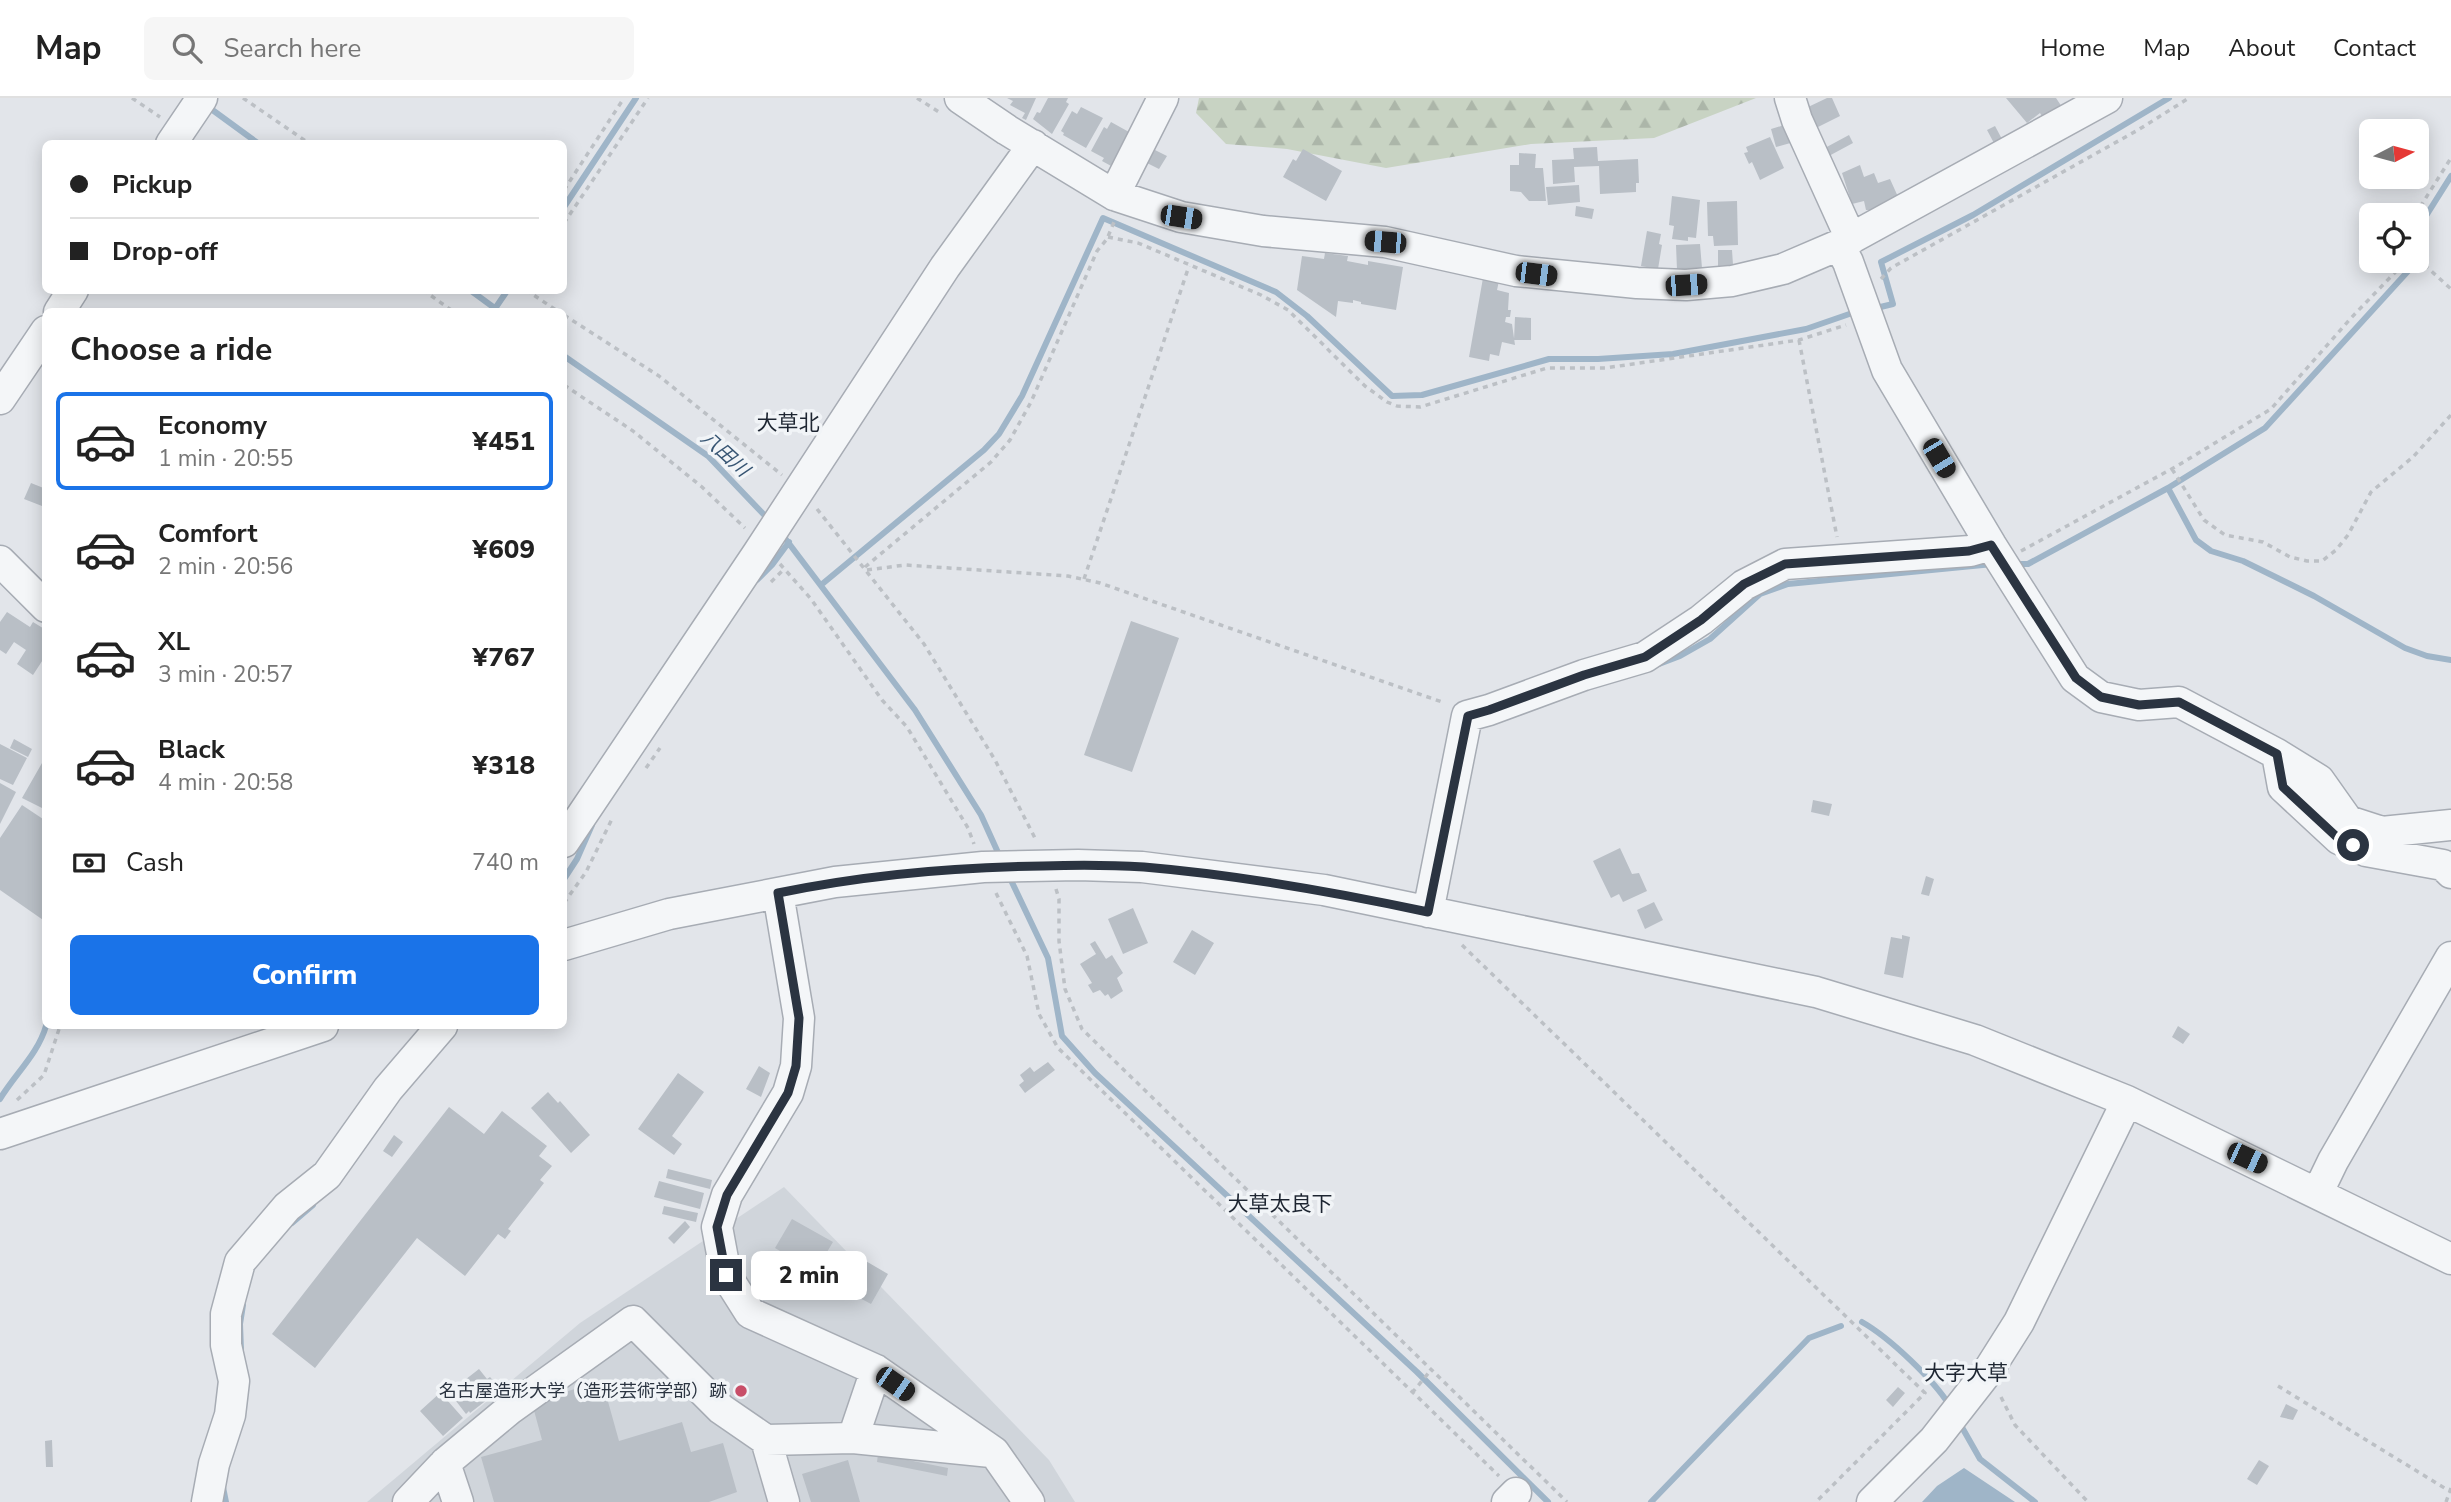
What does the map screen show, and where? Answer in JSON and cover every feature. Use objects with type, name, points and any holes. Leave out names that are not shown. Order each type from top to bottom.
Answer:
[{"type":"street","points":[[174,140],[202,98]]},
{"type":"street","points":[[960,98],[1114,195],[1181,217],[1263,231],[1385,242],[1516,271],[1686,285],[1732,281],[1783,269],[1845,242],[2107,98]]},
{"type":"street","points":[[1114,195],[1163,98]]},
{"type":"street","points":[[1790,98],[1845,242],[1848,262],[1887,370],[1996,552],[2076,678],[2101,697],[2139,705],[2179,702],[2277,754],[2319,780],[2348,821],[2382,832],[2451,825]]},
{"type":"street","points":[[567,838],[945,267],[1033,145]]},
{"type":"street","points":[[0,400],[42,337]]},
{"type":"street","points":[[1428,912],[1468,716],[1584,675],[1645,657],[1701,620],[1744,584],[1785,564],[1969,551],[1996,552]]},
{"type":"street","points":[[0,561],[42,603]]},
{"type":"street","points":[[2277,754],[2283,787],[2339,839],[2366,851],[2443,865],[2451,873]]},
{"type":"street","points":[[567,943],[669,914],[835,882],[983,867],[1078,864],[1142,867],[1324,890],[1816,992],[1975,1040],[2127,1101],[2451,1259]]},
{"type":"street","points":[[778,893],[799,1018],[796,1066],[788,1093],[727,1195],[717,1227],[726,1275],[750,1313],[876,1370],[994,1452],[1030,1502]]},
{"type":"street","points":[[2318,1192],[2333,1161],[2451,957]]},
{"type":"street","points":[[1,1134],[314,1029]]},
{"type":"street","points":[[191,1502],[207,1502],[214,1464],[230,1415],[234,1381],[226,1345],[226,1314],[240,1262],[287,1207],[327,1175],[388,1089],[439,1029]]},
{"type":"street","points":[[1872,1502],[1934,1440],[1980,1381],[2020,1322],[2127,1101]]},
{"type":"street","points":[[408,1502],[445,1463],[510,1409],[633,1321],[721,1409],[766,1440],[853,1438],[994,1452]]},
{"type":"street","points":[[853,1438],[876,1370]]},
{"type":"street","points":[[766,1440],[785,1502]]},
{"type":"street","points":[[445,1463],[458,1502]]},
{"type":"path","points":[[243,98],[304,140]]},
{"type":"path","points":[[567,185],[624,98]]},
{"type":"path","points":[[567,219],[648,98]]},
{"type":"path","points":[[1879,281],[1891,268],[2138,130],[2189,98]]},
{"type":"path","points":[[2423,203],[2451,158]]},
{"type":"path","points":[[866,569],[991,462],[1010,440],[1031,402],[1097,251],[1109,235],[1138,243],[1261,295],[1288,310],[1365,386],[1397,406],[1420,407],[1548,368],[1605,368],[1799,340],[1868,318]]},
{"type":"path","points":[[1084,579],[1189,265]]},
{"type":"path","points":[[2429,269],[2451,289]]},
{"type":"path","points":[[1996,552],[2026,549],[2172,469],[2271,410],[2351,318],[2394,273]]},
{"type":"path","points":[[429,294],[448,308]]},
{"type":"path","points":[[532,294],[553,308]]},
{"type":"path","points":[[567,317],[659,376],[799,489],[866,569],[931,655],[995,760],[1049,866],[1059,900],[1059,941],[1065,989],[1082,1029],[1429,1371],[1567,1502]]},
{"type":"path","points":[[1799,340],[1839,548]]},
{"type":"path","points":[[567,386],[643,439],[702,487],[763,545],[811,599],[882,699],[907,727],[968,828],[983,867],[1027,956],[1039,1014],[1058,1048],[1412,1393],[1511,1498]]},
{"type":"path","points":[[2172,469],[2204,520],[2225,535],[2263,542],[2290,557],[2322,561],[2348,536],[2371,492],[2413,457],[2451,415]]},
{"type":"path","points":[[866,569],[905,565],[1084,579],[1460,708],[1468,716]]},
{"type":"path","points":[[1458,941],[1925,1394],[1816,1502]]},
{"type":"path","points":[[1,1134],[11,1106],[44,1075],[59,1029]]},
{"type":"path","points":[[1412,1393],[1429,1371]]},
{"type":"path","points":[[1980,1381],[2015,1425],[2088,1502]]},
{"type":"path","points":[[2277,1386],[2451,1490],[2446,1502]]},
{"type":"shaded area","name":"名古屋造形大学（造形芸術学部）跡","points":[[784,1187],[1049,1460],[1075,1502],[367,1502],[580,1323]]},
{"type":"green space","points":[[1199,98],[1756,98],[1654,138],[1531,144],[1386,168],[1287,149],[1226,144],[1196,113]]},
{"type":"water","points":[[1964,1468],[2015,1502],[1922,1502],[1937,1486]]},
{"type":"building","points":[[1007,98],[1036,98],[1026,120],[1022,118],[1025,113],[1010,105],[1013,101]]},
{"type":"building","points":[[1048,98],[1068,98],[1066,102],[1069,104],[1052,134],[1033,119],[1037,112],[1040,113]]},
{"type":"building","points":[[1832,98],[1840,116],[1816,128],[1806,108]]},
{"type":"building","points":[[2006,98],[2056,98],[2062,107],[2044,120],[2040,113],[2027,123]]},
{"type":"building","points":[[1081,107],[1103,118],[1086,148],[1063,135],[1061,131],[1072,111],[1077,114]]},
{"type":"building","points":[[1111,122],[1129,132],[1123,144],[1125,146],[1113,167],[1091,151],[1104,127],[1107,129]]},
{"type":"building","points":[[1788,124],[1794,142],[1776,147],[1771,129]]},
{"type":"building","points":[[1995,126],[2003,141],[1995,145],[1987,130]]},
{"type":"building","points":[[1849,135],[1853,143],[1827,157],[1823,149]]},
{"type":"building","points":[[1770,137],[1784,168],[1760,180],[1752,162],[1749,164],[1744,153],[1748,152],[1746,147]]},
{"type":"building","points":[[1597,147],[1598,161],[1638,159],[1639,183],[1636,183],[1636,192],[1600,194],[1599,166],[1574,167],[1575,182],[1553,184],[1552,160],[1574,159],[1573,148]]},
{"type":"building","points":[[1303,149],[1342,171],[1326,201],[1283,177],[1293,159],[1296,161]]},
{"type":"building","points":[[1155,150],[1167,156],[1159,169],[1147,163]]},
{"type":"building","points":[[1519,153],[1536,154],[1535,168],[1543,168],[1546,201],[1529,201],[1521,192],[1510,191],[1510,165],[1519,165]]},
{"type":"building","points":[[1860,165],[1864,177],[1874,173],[1878,183],[1890,179],[1899,199],[1875,210],[1866,210],[1864,201],[1852,204],[1842,173]]},
{"type":"building","points":[[1579,185],[1580,202],[1548,205],[1546,187]]},
{"type":"building","points":[[1672,196],[1700,200],[1696,238],[1688,237],[1688,241],[1672,239],[1674,226],[1669,225]]},
{"type":"building","points":[[1737,201],[1738,245],[1714,246],[1713,236],[1708,236],[1707,202]]},
{"type":"building","points":[[1576,206],[1594,209],[1592,219],[1575,216]]},
{"type":"building","points":[[1647,231],[1661,234],[1658,269],[1641,266]]},
{"type":"building","points":[[1700,244],[1702,268],[1677,270],[1676,245]]},
{"type":"building","points":[[1718,250],[1732,250],[1733,265],[1718,266]]},
{"type":"building","points":[[1325,253],[1348,256],[1347,261],[1368,265],[1368,261],[1403,267],[1396,310],[1353,300],[1353,303],[1338,301],[1336,317],[1297,290],[1302,256],[1324,259]]},
{"type":"building","points":[[1483,278],[1499,281],[1497,290],[1509,293],[1508,310],[1511,310],[1510,317],[1506,317],[1505,322],[1512,324],[1515,345],[1502,342],[1499,356],[1490,354],[1489,361],[1469,357]]},
{"type":"building","points":[[1515,317],[1531,318],[1531,340],[1514,340]]},
{"type":"building","points":[[31,483],[42,487],[42,506],[24,499]]},
{"type":"building","points":[[7,612],[30,627],[33,622],[42,628],[42,661],[33,675],[17,664],[26,650],[14,642],[6,654],[0,650],[0,622]]},
{"type":"building","points":[[1131,621],[1179,638],[1132,772],[1084,755]]},
{"type":"building","points":[[14,739],[32,749],[28,757],[10,748]]},
{"type":"building","points":[[0,744],[27,758],[13,785],[0,779]]},
{"type":"building","points":[[42,763],[42,808],[22,798]]},
{"type":"building","points":[[0,783],[16,792],[0,824]]},
{"type":"building","points":[[1813,800],[1832,804],[1829,816],[1811,812]]},
{"type":"building","points":[[22,805],[42,818],[42,919],[0,890],[0,838]]},
{"type":"building","points":[[1620,848],[1632,874],[1639,873],[1647,891],[1623,902],[1619,894],[1611,898],[1593,861]]},
{"type":"building","points":[[1926,876],[1934,879],[1929,896],[1921,894]]},
{"type":"building","points":[[1654,902],[1663,920],[1645,929],[1637,910]]},
{"type":"building","points":[[1133,908],[1148,943],[1123,954],[1108,919]]},
{"type":"building","points":[[1192,930],[1214,943],[1195,975],[1173,962]]},
{"type":"building","points":[[1902,935],[1910,937],[1903,978],[1884,974],[1891,937],[1902,939]]},
{"type":"building","points":[[1095,941],[1106,959],[1112,955],[1123,973],[1117,978],[1123,991],[1111,999],[1100,990],[1093,993],[1088,985],[1092,983],[1080,964],[1096,954],[1090,944]]},
{"type":"building","points":[[2178,1026],[2190,1034],[2183,1044],[2172,1037]]},
{"type":"building","points":[[1048,1062],[1055,1070],[1025,1093],[1019,1085],[1024,1081],[1020,1075],[1030,1067],[1034,1072]]},
{"type":"building","points":[[759,1066],[770,1073],[761,1097],[746,1089]]},
{"type":"building","points":[[678,1073],[704,1092],[672,1136],[682,1144],[674,1155],[638,1129]]},
{"type":"building","points":[[548,1092],[558,1103],[560,1101],[590,1135],[571,1153],[531,1108]]},
{"type":"building","points":[[449,1107],[484,1134],[502,1111],[547,1146],[539,1156],[552,1166],[540,1180],[544,1183],[508,1229],[511,1231],[505,1239],[498,1234],[465,1276],[417,1238],[315,1368],[272,1334]]},
{"type":"building","points":[[394,1135],[403,1142],[392,1157],[383,1151]]},
{"type":"building","points":[[668,1169],[712,1180],[710,1189],[666,1178]]},
{"type":"building","points":[[659,1181],[704,1193],[700,1209],[654,1197]]},
{"type":"building","points":[[664,1206],[698,1213],[696,1222],[662,1214]]},
{"type":"building","points":[[792,1219],[833,1242],[815,1272],[775,1248]]},
{"type":"building","points":[[685,1221],[690,1227],[674,1244],[668,1238]]},
{"type":"building","points":[[864,1260],[888,1274],[871,1304],[847,1291]]},
{"type":"building","points":[[479,1369],[487,1379],[490,1377],[498,1386],[495,1389],[497,1392],[466,1414],[452,1390]]},
{"type":"building","points":[[602,1380],[619,1441],[682,1422],[691,1452],[723,1443],[737,1492],[709,1502],[494,1502],[481,1457],[542,1440],[532,1403]]},
{"type":"building","points":[[1898,1387],[1905,1393],[1893,1407],[1886,1400]]},
{"type":"building","points":[[441,1392],[451,1397],[447,1400],[463,1418],[443,1436],[420,1411]]},
{"type":"building","points":[[2286,1404],[2298,1410],[2293,1420],[2280,1417]]},
{"type":"building","points":[[52,1440],[53,1467],[46,1467],[45,1441]]},
{"type":"building","points":[[878,1454],[948,1468],[947,1476],[877,1462]]},
{"type":"building","points":[[848,1460],[860,1502],[811,1502],[802,1474]]},
{"type":"building","points":[[2259,1460],[2269,1466],[2257,1485],[2247,1479]]},
{"type":"waterway","points":[[567,202],[636,98]]},
{"type":"waterway","points":[[1872,309],[1893,304],[1881,262],[1973,215],[2169,98]]},
{"type":"waterway","name":"八田川","points":[[207,106],[254,140]]},
{"type":"waterway","points":[[2429,211],[2451,176]]},
{"type":"waterway","points":[[821,585],[984,450],[999,434],[1022,396],[1103,218],[1276,292],[1307,316],[1392,396],[1422,395],[1549,359],[1673,354],[1806,329],[1858,311]]},
{"type":"waterway","points":[[2168,488],[2265,428],[2406,273]]},
{"type":"waterway","name":"八田川","points":[[475,294],[495,308]]},
{"type":"waterway","points":[[495,308],[505,294]]},
{"type":"waterway","name":"八田川","points":[[567,358],[708,456],[769,520]]},
{"type":"waterway","points":[[2015,564],[2028,564],[2168,488],[2196,540],[2211,551],[2243,561],[2314,596],[2405,648],[2427,656],[2451,660]]},
{"type":"waterway","points":[[781,533],[915,710],[981,815],[1000,857]]},
{"type":"waterway","points":[[757,580],[789,542]]},
{"type":"waterway","points":[[1659,664],[1710,639],[1760,594],[1788,584],[1993,564]]},
{"type":"waterway","points":[[567,874],[592,825]]},
{"type":"waterway","points":[[1009,876],[1048,958],[1062,1036],[1095,1073],[1417,1372],[1548,1502]]},
{"type":"waterway","points":[[0,1099],[32,1055],[45,1029]]},
{"type":"waterway","points":[[292,1223],[313,1205]]},
{"type":"waterway","points":[[241,1350],[240,1324],[243,1305]]},
{"type":"waterway","points":[[1862,1322],[1910,1360],[1950,1406]]},
{"type":"waterway","points":[[1651,1502],[1809,1338],[1841,1326]]},
{"type":"waterway","points":[[1959,1422],[1980,1459],[2035,1502]]},
{"type":"waterway","points":[[223,1487],[226,1502]]},
{"type":"place","name":"名古屋造形大学（造形芸術学部）跡","points":[[741,1391]]},
{"type":"district","name":"大草北","points":[[788,423]]},
{"type":"district","name":"大草太良下","points":[[1280,1204]]},
{"type":"district","name":"大字大草","points":[[1966,1373]]},
{"type":"route","points":[[726,1275],[717,1227],[727,1195],[788,1093],[796,1066],[799,1018],[778,893],[900,874],[983,867],[1078,864],[1142,867],[1324,890],[1428,912],[1468,716],[1584,675],[1645,657],[1701,620],[1744,584],[1785,564],[1969,551],[1991,545],[2076,678],[2101,697],[2139,705],[2179,702],[2277,754],[2283,787],[2339,839],[2353,845]]}]
